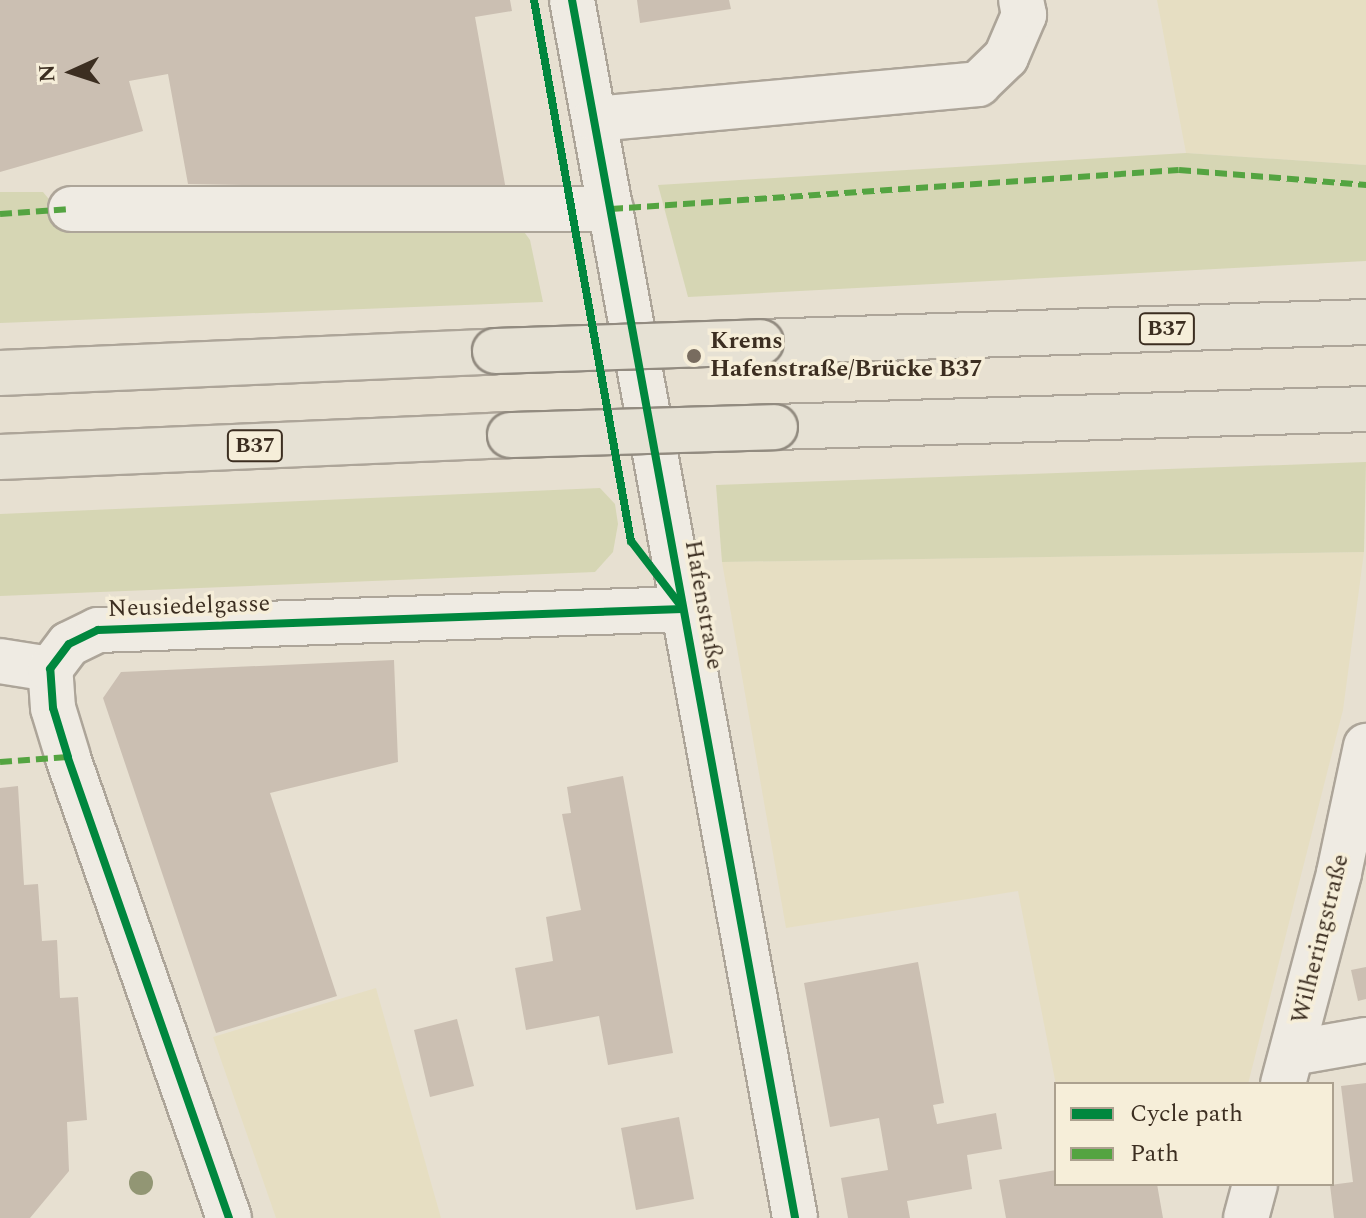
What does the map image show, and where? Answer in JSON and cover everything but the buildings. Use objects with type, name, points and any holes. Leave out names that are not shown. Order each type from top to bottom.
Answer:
[{"type":"main road","name":"B37","points":[[0,373],[495,351],[1366,322]]},
{"type":"main road","name":"B37","points":[[0,457],[510,435],[1366,409]]},
{"type":"street","name":"Hafenstraße","points":[[572,0],[795,1218]]},
{"type":"street","points":[[595,119],[978,84],[1006,57],[1024,15],[1021,0]]},
{"type":"street","points":[[71,209],[611,209]]},
{"type":"street","name":"Neusiedelgasse","points":[[222,1216],[53,708],[17,667],[98,630],[683,609]]},
{"type":"street","name":"Wilheringstraße","points":[[1288,1068],[1353,869],[1366,746]]},
{"type":"street","points":[[1288,1068],[1366,1040]]},
{"type":"street","points":[[1246,1218],[1254,1186]]},
{"type":"shaded area","points":[[1157,0],[1366,0],[1366,165],[1186,153]]},
{"type":"shaded area","points":[[1364,552],[1343,710],[1249,1082],[1055,1082],[1018,891],[786,928],[722,562]]},
{"type":"shaded area","points":[[376,988],[441,1218],[276,1218],[213,1037]]},
{"type":"green space","points":[[1186,153],[1366,165],[1366,261],[688,297],[658,185]]},
{"type":"green space","points":[[0,192],[43,192],[72,227],[522,229],[530,240],[543,302],[0,323]]},
{"type":"green space","points":[[1366,462],[1364,552],[722,562],[716,485]]},
{"type":"green space","points":[[600,488],[615,504],[618,524],[613,552],[595,572],[0,596],[0,514]]},
{"type":"marked path","points":[[611,209],[1179,170],[1366,185]]},
{"type":"marked path","points":[[0,214],[71,209]]},
{"type":"marked path","points":[[0,762],[68,757]]},
{"type":"cycle path","points":[[534,0],[631,541],[681,606]]},
{"type":"cycle path","points":[[572,0],[795,1218]]},
{"type":"cycle path","points":[[229,1218],[68,757],[53,708],[50,669],[69,644],[98,630],[683,609]]},
{"type":"place","name":"Krems Hafenstraße/Brücke B37","points":[[694,356]]}]
